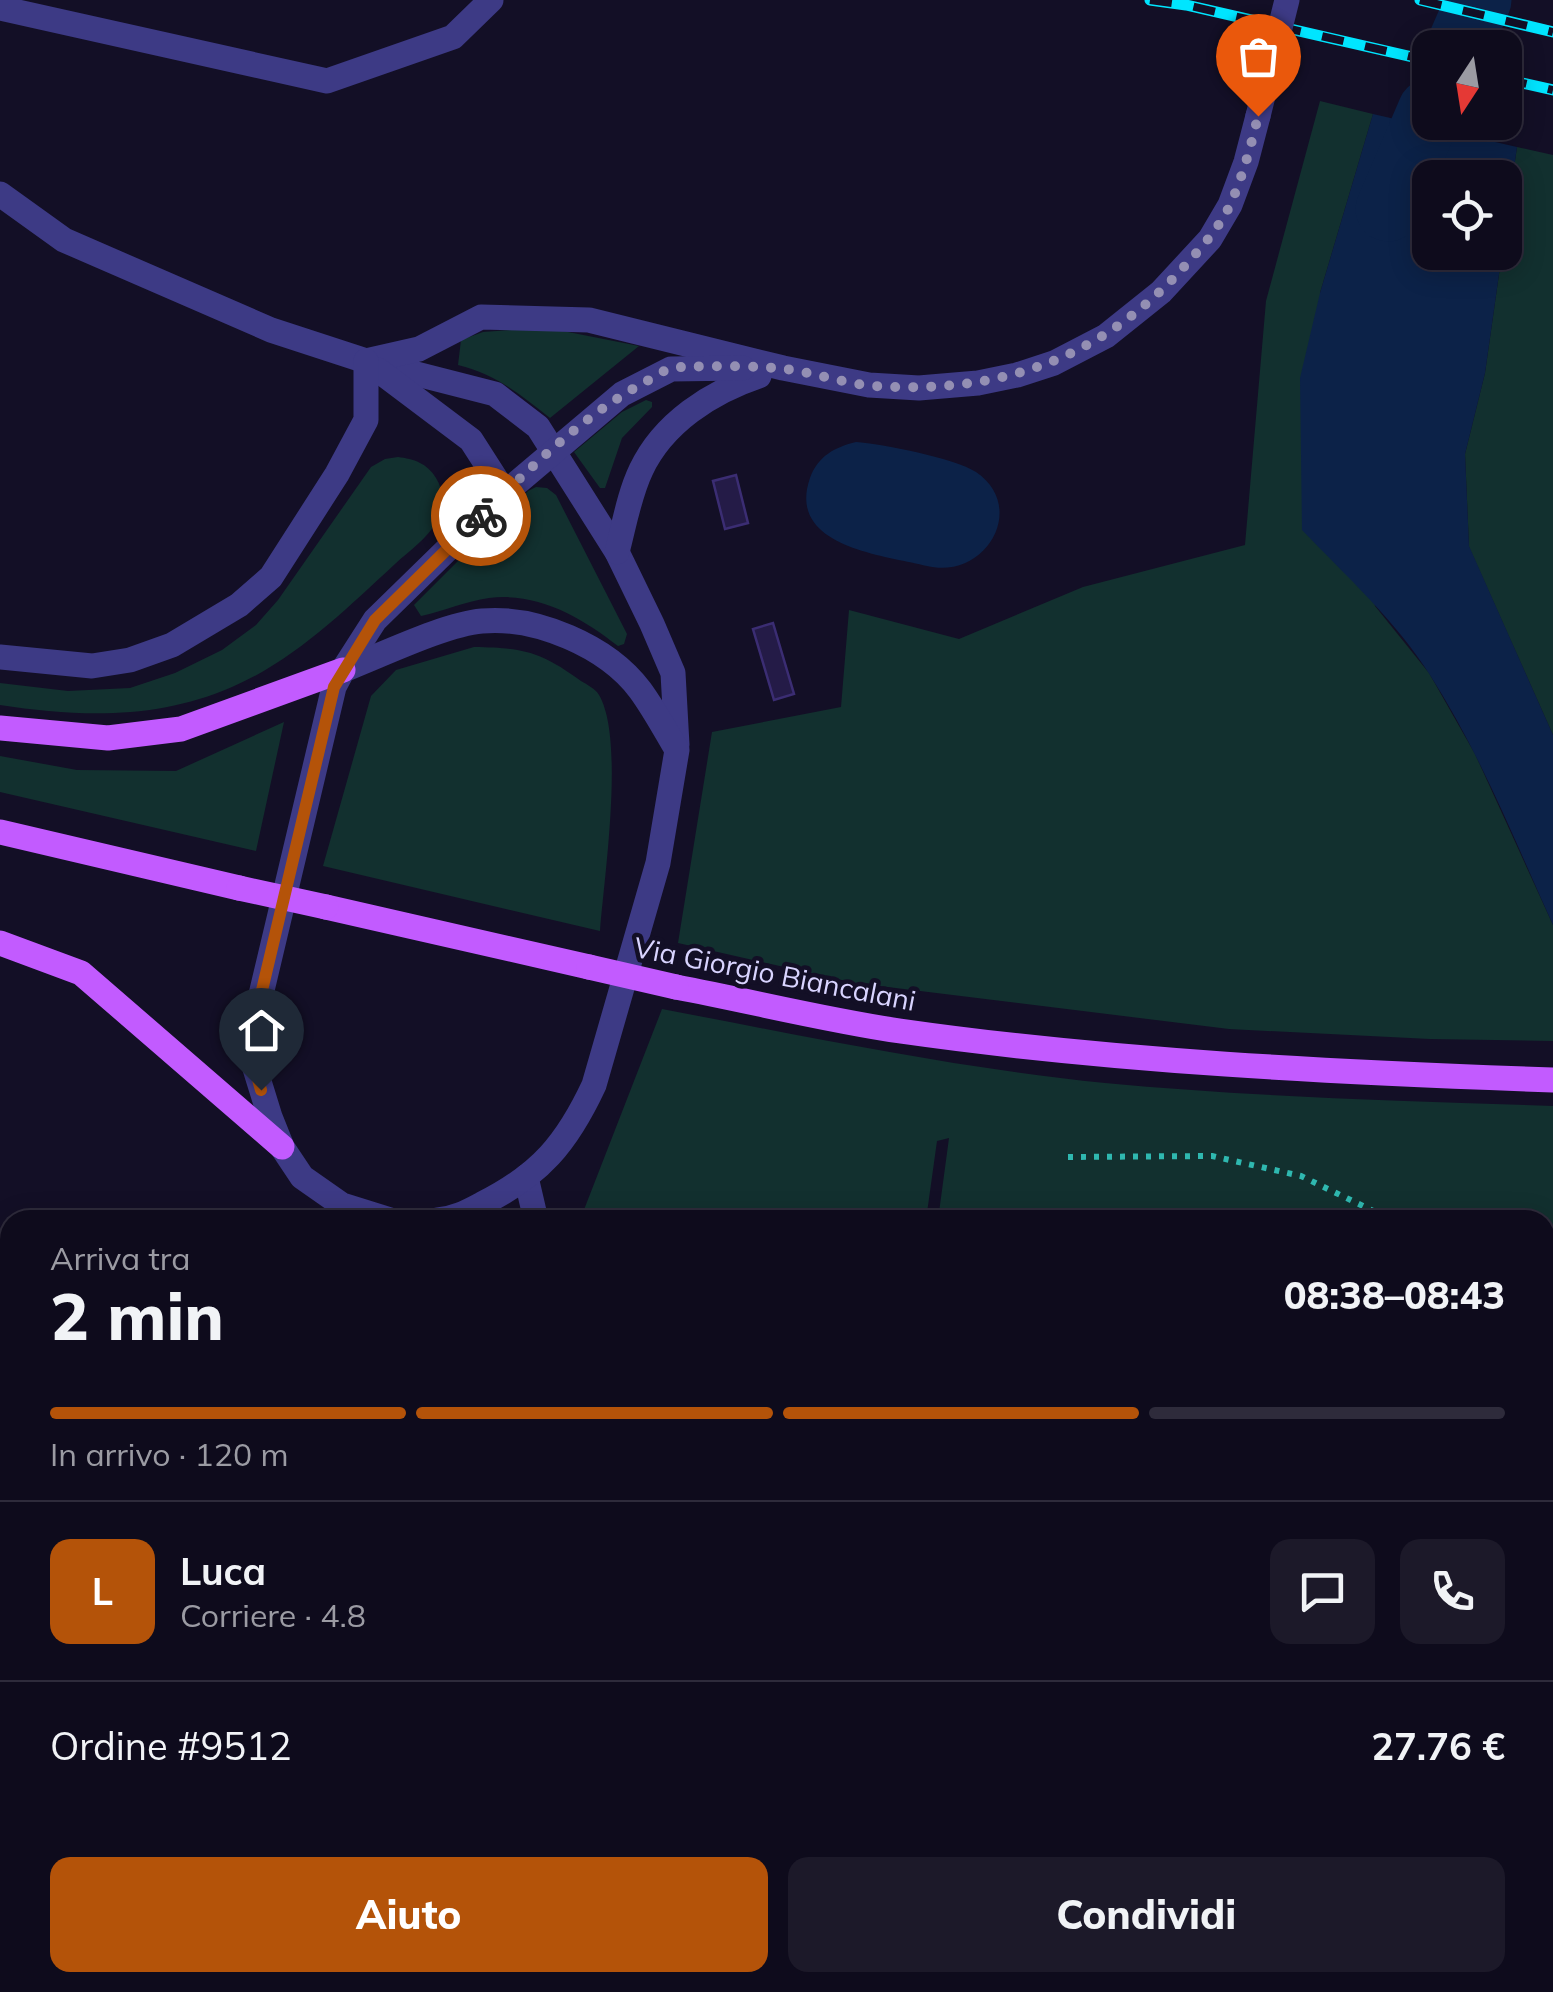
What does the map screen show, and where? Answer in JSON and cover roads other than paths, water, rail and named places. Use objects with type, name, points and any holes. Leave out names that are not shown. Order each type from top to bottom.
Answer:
[{"type":"main road","points":[[0,728],[108,738],[181,729],[343,670]]},
{"type":"main road","name":"Via Giorgio Biancalani","points":[[0,832],[676,987],[894,1030],[1246,1068],[1553,1080]]},
{"type":"main road","points":[[0,943],[81,973],[282,1148]]},
{"type":"street","points":[[0,8],[328,81],[453,37],[491,0]]},
{"type":"street","points":[[366,361],[419,349],[481,317],[589,320],[783,368],[870,385],[919,388],[978,383],[1054,363],[1106,336],[1161,292],[1210,239],[1230,205],[1246,162],[1287,0]]},
{"type":"street","points":[[0,194],[64,240],[272,330],[366,361],[495,394],[538,427],[617,552],[673,673],[677,750],[658,862],[594,1085],[580,1116],[548,1160],[504,1193],[471,1210]]},
{"type":"street","points":[[366,361],[470,440],[504,493]]},
{"type":"street","points":[[0,657],[92,666],[130,660],[172,645],[239,605],[271,577],[366,420],[366,361]]},
{"type":"street","points":[[360,1210],[342,1204],[302,1177],[282,1148],[253,1062],[254,1024],[334,687],[375,620],[504,493],[622,394],[670,368],[783,368]]},
{"type":"street","points":[[617,552],[639,474],[652,451],[692,409],[726,387],[783,368]]},
{"type":"street","points":[[343,670],[480,621],[532,623],[574,639],[638,688],[677,750]]},
{"type":"street","points":[[526,1177],[534,1210]]},
{"type":"water","points":[[1373,114],[1412,123],[1412,140],[1486,140],[1517,147],[1515,160],[1412,160],[1412,270],[1500,270],[1485,373],[1465,454],[1469,546],[1553,735],[1553,925],[1481,766],[1430,675],[1386,618],[1302,530],[1300,378],[1320,293]]},
{"type":"water","points":[[856,442],[936,457],[976,472],[991,487],[999,503],[999,521],[982,552],[967,562],[948,567],[927,566],[864,552],[825,533],[812,519],[806,501],[810,478],[828,454]]},
{"type":"waterway","points":[[1466,30],[1479,0]]},
{"type":"waterway","points":[[1388,209],[1418,140]]},
{"type":"railway","points":[[1150,0],[1412,57]]},
{"type":"railway","points":[[1420,0],[1553,32]]},
{"type":"railway","points":[[1522,83],[1553,90]]}]
